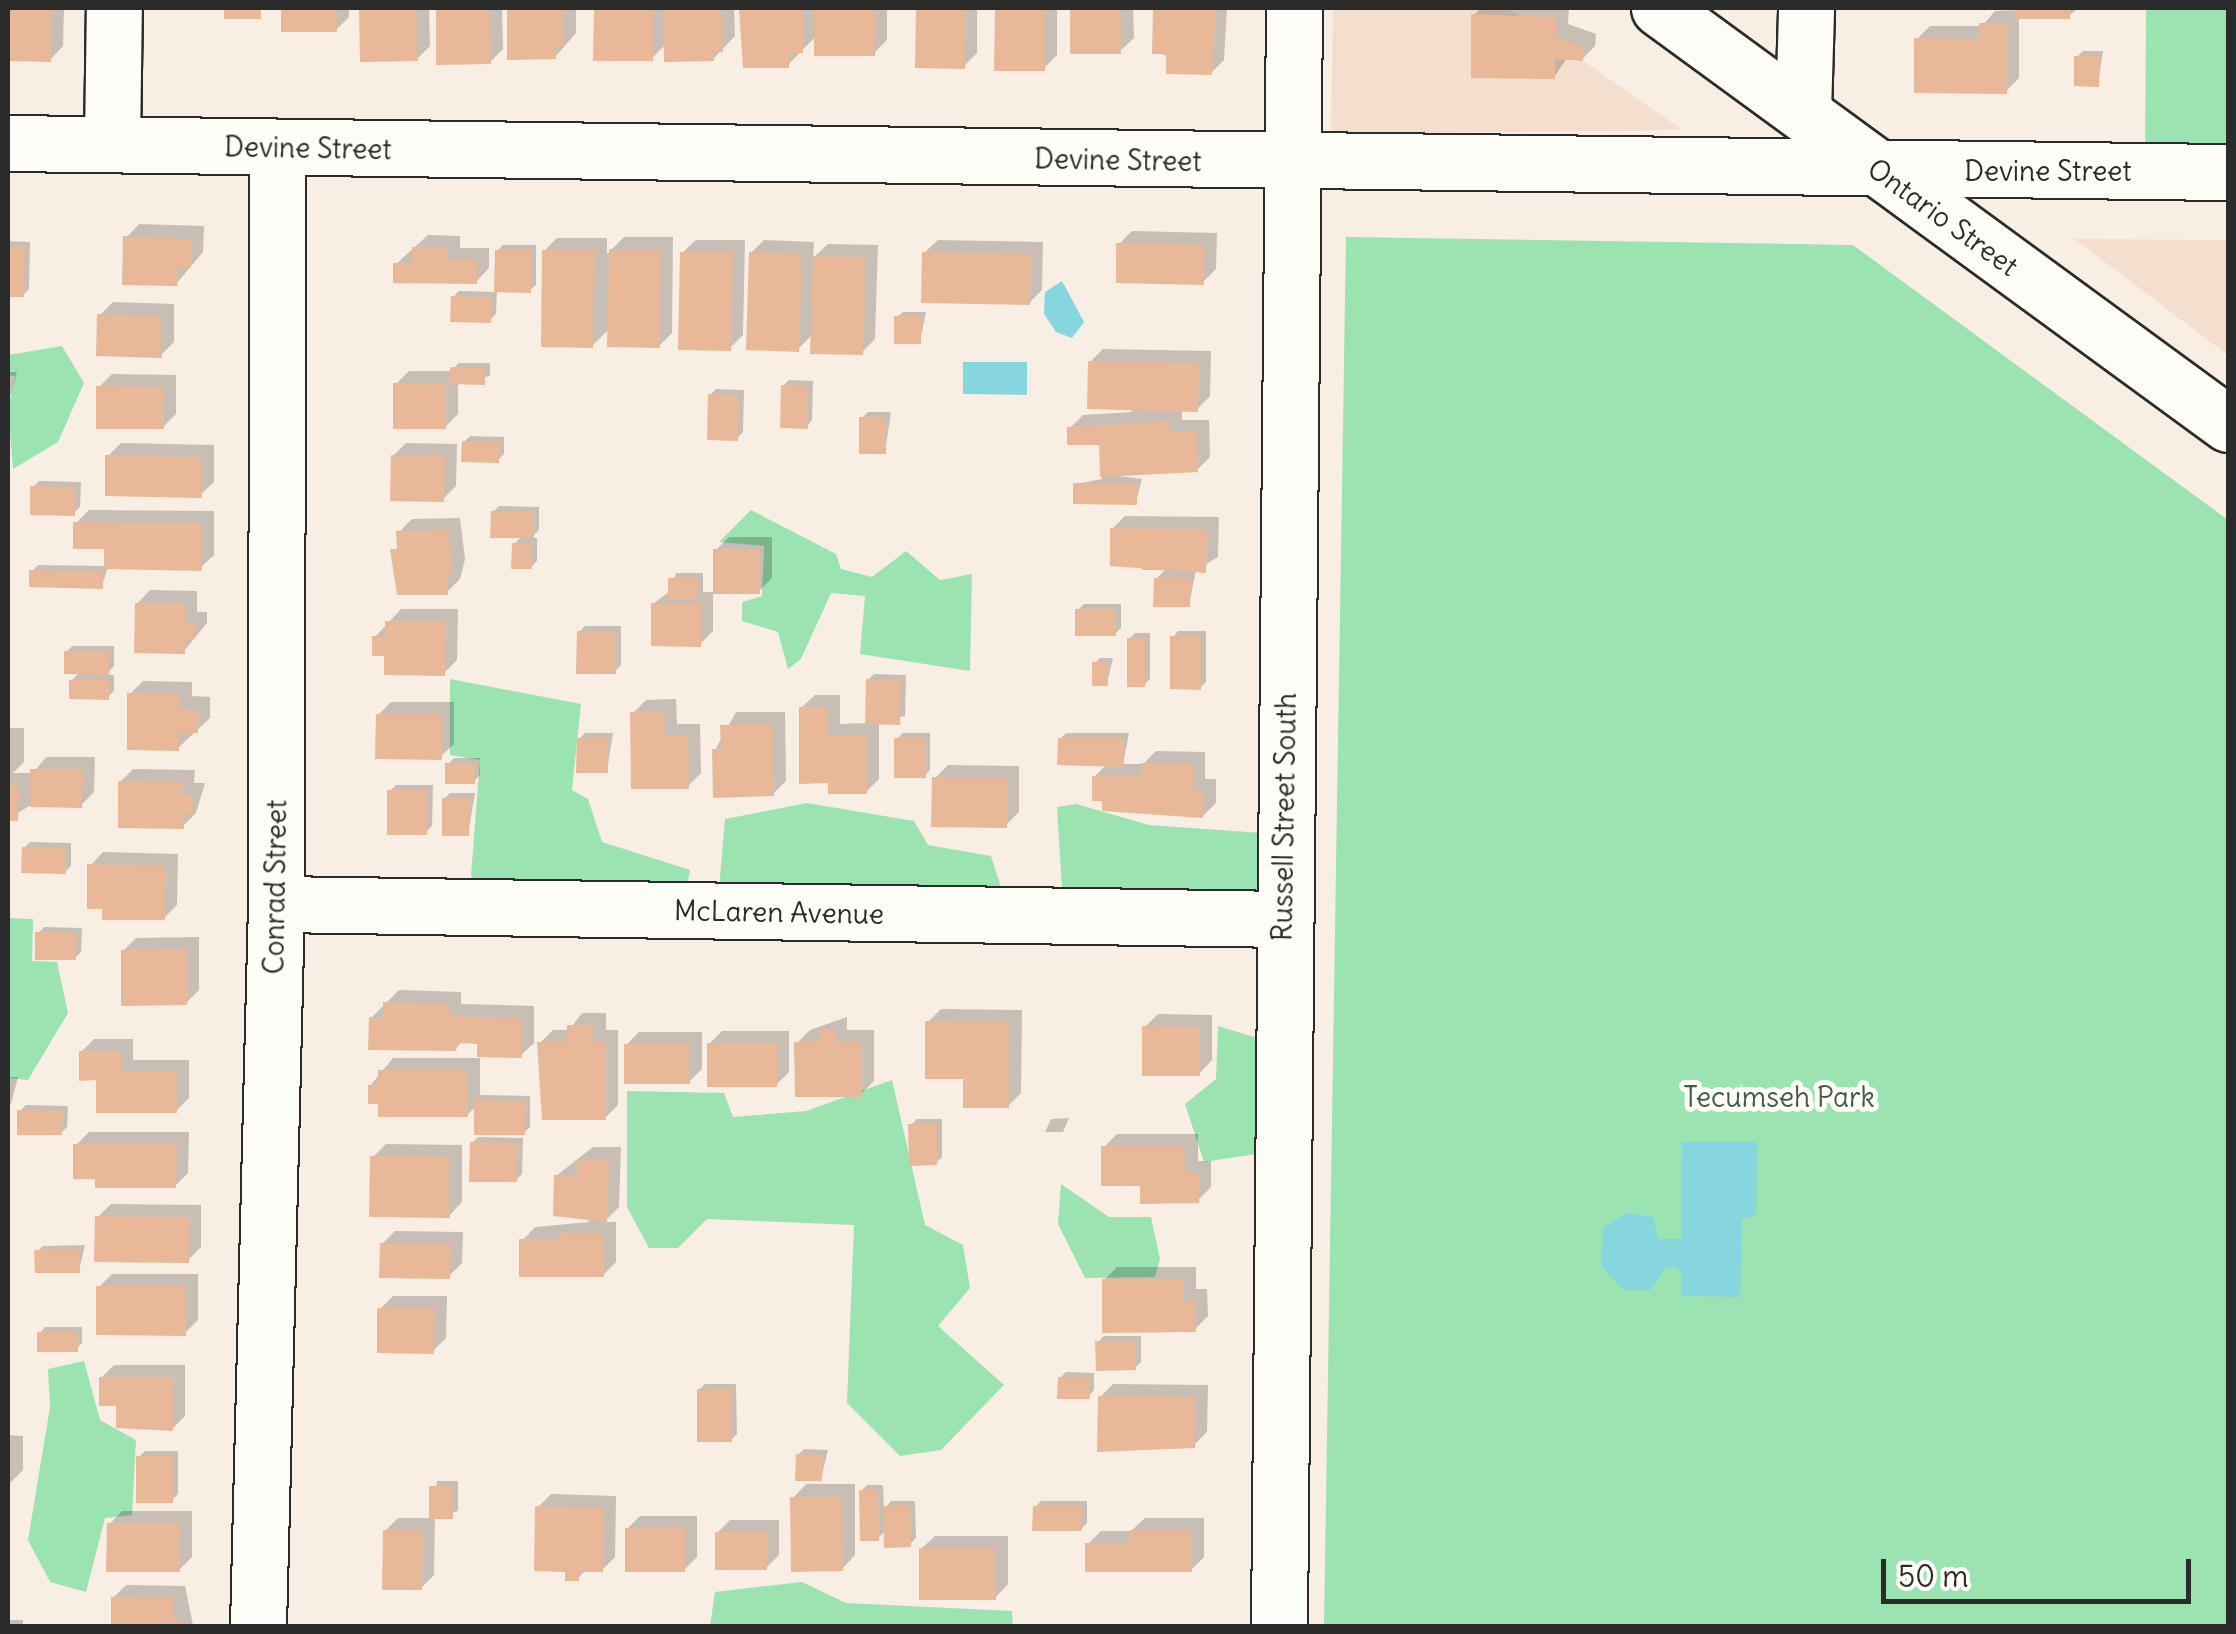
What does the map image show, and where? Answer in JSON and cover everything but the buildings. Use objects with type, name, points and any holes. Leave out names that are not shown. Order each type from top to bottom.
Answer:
[{"type":"street","points":[[112,144],[114,8]]},
{"type":"street","name":"Russell Street South","points":[[1279,1626],[1282,919],[1294,8]]},
{"type":"street","name":"Ontario Street","points":[[1658,8],[2228,424]]},
{"type":"street","points":[[1803,112],[1806,8]]},
{"type":"street","name":"Devine Street","points":[[8,143],[1293,163],[2228,172]]},
{"type":"street","name":"Conrad Street","points":[[258,1626],[276,904],[278,148]]},
{"type":"street","name":"McLaren Avenue","points":[[276,904],[1282,919]]},
{"type":"shaded area","points":[[1333,8],[1508,8],[1682,130],[1331,134]]},
{"type":"shaded area","points":[[2074,239],[2228,240],[2228,355]]},
{"type":"green space","points":[[2146,8],[2228,8],[2228,156],[2145,156]]},
{"type":"green space","name":"Tecumseh Park","points":[[1346,237],[1853,245],[2228,520],[2228,1626],[1324,1626]]},
{"type":"green space","points":[[62,346],[84,383],[58,442],[13,469],[8,410],[15,376],[8,375],[8,355]]},
{"type":"green space","points":[[751,510],[836,554],[841,569],[872,577],[906,551],[940,580],[972,574],[970,671],[860,654],[865,596],[831,593],[801,659],[788,669],[778,632],[742,621],[742,602],[762,596],[764,546],[719,542]]},
{"type":"green space","points":[[450,679],[581,704],[572,790],[588,799],[602,842],[690,870],[683,906],[487,898],[471,876],[480,760],[450,755]]},
{"type":"green space","points":[[807,803],[914,821],[928,845],[991,856],[1002,890],[719,889],[725,819]]},
{"type":"green space","points":[[1076,804],[1149,825],[1277,834],[1272,900],[1062,889],[1057,807]]},
{"type":"green space","points":[[8,918],[33,919],[32,961],[57,962],[68,1013],[28,1080],[8,1078]]},
{"type":"green space","points":[[1218,1026],[1277,1044],[1276,1151],[1204,1162],[1185,1104],[1216,1079]]},
{"type":"green space","points":[[892,1080],[925,1225],[963,1245],[970,1288],[938,1326],[1004,1385],[941,1450],[900,1456],[847,1403],[854,1225],[707,1219],[678,1248],[649,1248],[627,1207],[627,1091],[724,1093],[733,1117],[806,1111]]},
{"type":"green space","points":[[1061,1184],[1109,1217],[1151,1217],[1160,1259],[1155,1277],[1085,1278],[1058,1224]]},
{"type":"green space","points":[[84,1361],[100,1420],[136,1440],[132,1515],[105,1518],[86,1592],[50,1582],[28,1540],[50,1407],[48,1369]]},
{"type":"green space","points":[[802,1582],[846,1603],[1012,1611],[1013,1626],[710,1626],[715,1592]]},
{"type":"water","points":[[1062,281],[1084,322],[1072,338],[1056,332],[1044,314],[1045,292]]},
{"type":"water","points":[[963,362],[1027,362],[1027,395],[963,394]]},
{"type":"water","points":[[1682,1142],[1757,1142],[1756,1215],[1742,1220],[1740,1297],[1681,1296],[1681,1271],[1674,1267],[1665,1268],[1650,1290],[1624,1290],[1601,1266],[1603,1228],[1627,1213],[1653,1217],[1658,1239],[1681,1239]]}]
